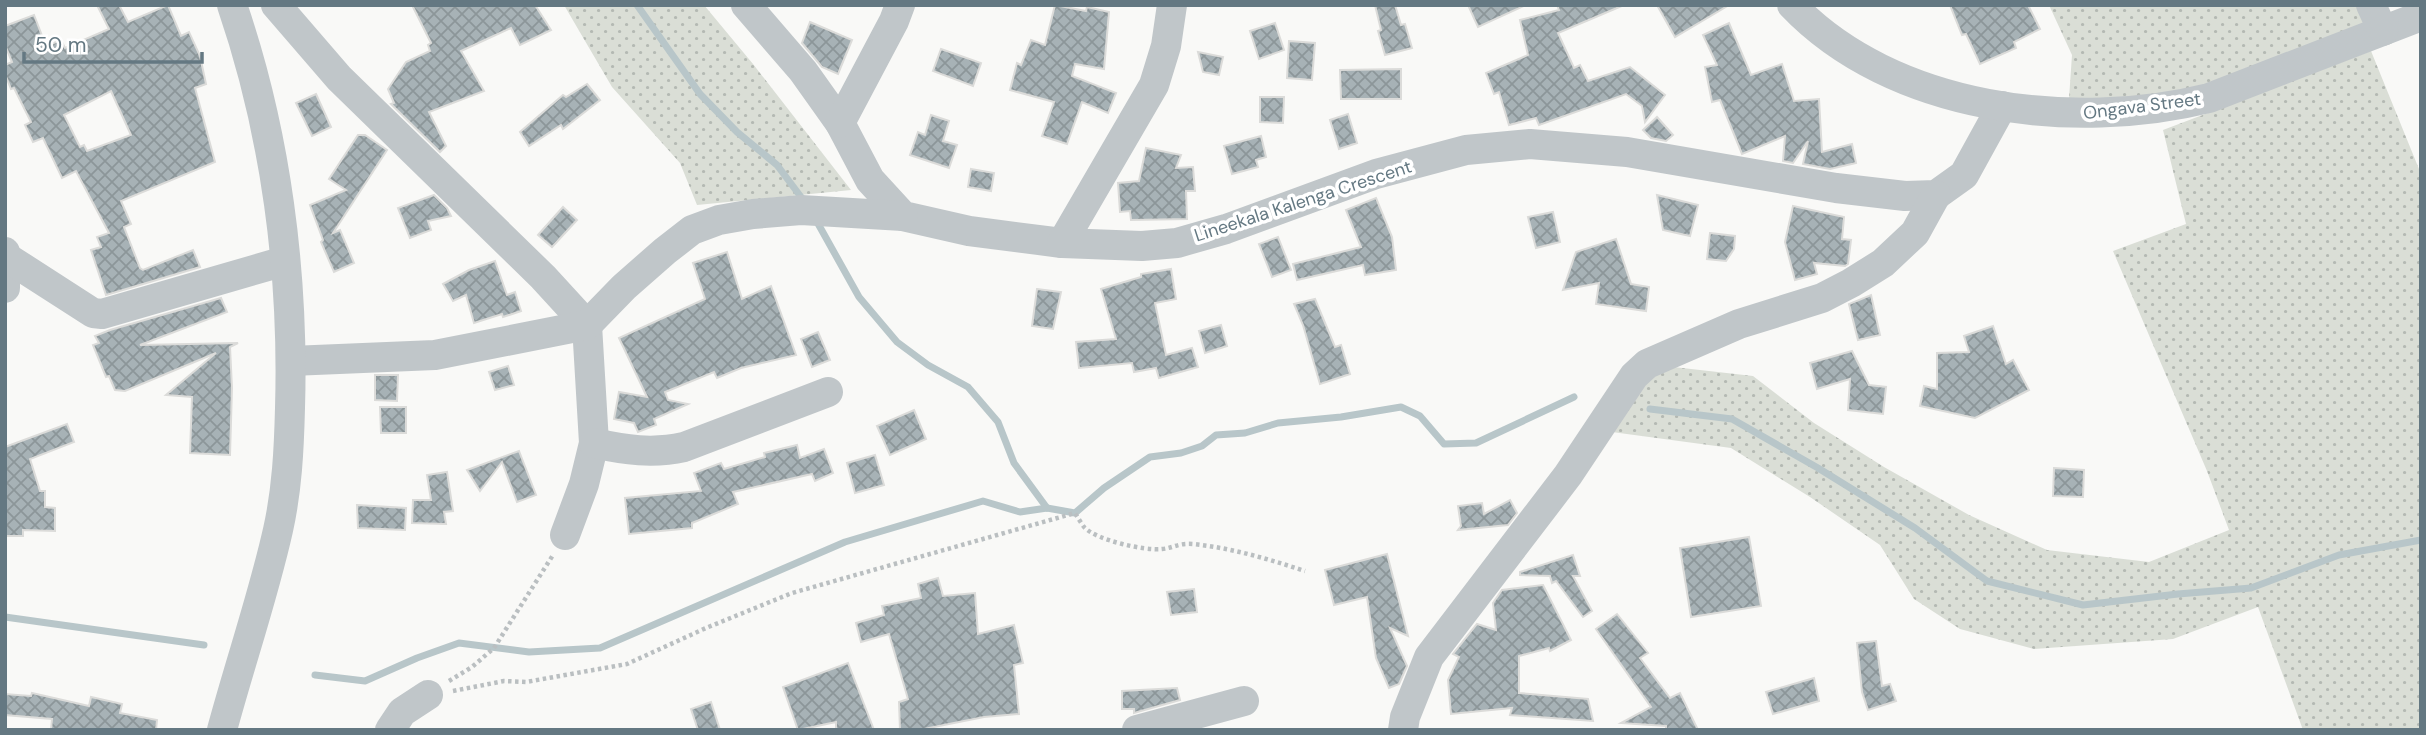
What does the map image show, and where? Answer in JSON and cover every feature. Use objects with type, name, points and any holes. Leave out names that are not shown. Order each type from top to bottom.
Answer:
[{"type":"street","points":[[222,730],[278,530],[289,436],[291,361],[285,261],[273,169],[232,5]]},
{"type":"street","points":[[276,5],[339,78],[534,268],[587,325],[594,443],[584,484],[565,535]]},
{"type":"street","points":[[746,5],[803,71],[840,123],[870,180],[903,216]]},
{"type":"street","points":[[840,123],[900,5]]},
{"type":"street","points":[[1062,243],[1154,85],[1166,46],[1172,5]]},
{"type":"street","name":"Ongava Street","points":[[1792,5],[1813,27],[1854,57],[1907,80],[1944,93],[2002,106],[2068,114],[2094,114],[2182,104],[2209,98],[2377,18],[2421,16]]},
{"type":"street","points":[[1403,730],[1405,717],[1429,657],[1568,475],[1634,376],[1647,364],[1739,324],[1822,298],[1883,263],[1914,233],[1936,195],[1964,175],[2002,106]]},
{"type":"street","name":"Lineekala Kalenga Crescent","points":[[587,325],[624,287],[692,230],[719,220],[753,214],[801,210],[903,216],[969,231],[1062,243],[1142,246],[1177,243],[1226,229],[1376,174],[1466,150],[1530,144],[1627,152],[1836,188],[1905,196],[1936,195]]},
{"type":"street","points":[[6,255],[93,313],[102,314],[285,261]]},
{"type":"street","points":[[5,288],[6,255]]},
{"type":"street","points":[[291,361],[435,355],[587,325]]},
{"type":"street","points":[[594,443],[660,452],[684,447],[828,392]]},
{"type":"street","points":[[390,730],[402,712],[428,695]]},
{"type":"street","points":[[1137,730],[1244,701]]},
{"type":"path","points":[[428,695],[504,681],[526,682],[627,664],[792,593],[1075,513],[1084,527],[1097,536],[1118,542],[1162,550],[1177,544],[1207,546],[1251,554],[1305,571]]},
{"type":"path","points":[[428,695],[472,667],[494,648],[565,535]]},
{"type":"shaded area","points":[[564,5],[704,5],[851,190],[697,205],[680,163],[612,87]]},
{"type":"shaded area","points":[[2049,5],[2371,5],[2383,31],[2209,98],[2068,113],[2072,55]]},
{"type":"shaded area","points":[[2371,51],[2421,174],[2421,730],[2303,730],[2258,607],[2173,639],[2034,649],[1960,629],[1914,599],[1880,545],[1731,448],[1597,430],[1647,364],[1753,376],[1814,423],[1884,467],[1969,515],[2047,550],[2149,562],[2229,530],[2207,471],[2113,251],[2186,224],[2163,130]]},
{"type":"building","points":[[97,5],[119,5],[128,22],[168,5],[181,36],[189,32],[200,56],[206,84],[195,88],[215,162],[121,201],[131,224],[124,227],[140,268],[143,270],[193,250],[200,267],[106,295],[91,250],[101,247],[97,237],[109,233],[76,171],[62,178],[43,138],[33,142],[25,125],[31,122],[5,74],[5,65],[12,62],[5,45],[5,26],[34,15],[46,46],[61,40],[65,48],[109,29]],"holes":[[[111,91],[131,135],[87,151],[84,145],[80,147],[64,115]]]},
{"type":"building","points":[[412,5],[535,5],[551,30],[520,45],[511,28],[461,51],[484,91],[429,112],[446,146],[440,152],[391,104],[394,103],[388,89],[406,62],[430,51],[428,45],[431,43]]},
{"type":"building","points":[[1055,5],[1086,11],[1087,7],[1109,12],[1104,69],[1075,64],[1072,76],[1116,93],[1108,113],[1082,102],[1067,144],[1042,136],[1054,102],[1010,90],[1017,63],[1021,65],[1031,40],[1045,45]]},
{"type":"building","points":[[1375,5],[1395,5],[1401,25],[1405,24],[1412,48],[1385,55],[1378,31],[1381,30]]},
{"type":"building","points":[[1468,5],[1526,5],[1478,27]]},
{"type":"building","points":[[1557,5],[1624,5],[1558,33],[1574,68],[1580,65],[1588,81],[1630,67],[1665,95],[1645,122],[1642,106],[1626,94],[1539,125],[1536,118],[1509,125],[1499,92],[1494,94],[1486,73],[1528,55],[1520,20],[1559,10]]},
{"type":"building","points":[[1657,5],[1729,5],[1675,37]]},
{"type":"building","points":[[1950,5],[2028,5],[2040,29],[2014,42],[2016,48],[1980,64],[1966,34],[1962,35]]},
{"type":"building","points":[[810,22],[852,40],[838,74],[822,67],[802,43]]},
{"type":"building","points":[[1275,23],[1284,50],[1259,59],[1250,31]]},
{"type":"building","points":[[1729,23],[1751,75],[1782,64],[1794,101],[1819,99],[1822,152],[1852,144],[1856,163],[1830,169],[1803,164],[1808,141],[1793,163],[1783,161],[1785,136],[1742,154],[1720,100],[1712,102],[1705,67],[1717,65],[1703,35]]},
{"type":"building","points":[[1289,41],[1315,43],[1312,80],[1287,78]]},
{"type":"building","points":[[941,49],[981,63],[973,86],[933,71]]},
{"type":"building","points":[[1198,52],[1223,57],[1219,75],[1203,72]]},
{"type":"building","points":[[1401,69],[1401,99],[1341,99],[1340,70]]},
{"type":"building","points":[[587,84],[600,100],[563,129],[561,125],[529,146],[520,132],[563,95],[566,97]]},
{"type":"building","points":[[316,94],[331,127],[312,136],[296,103]]},
{"type":"building","points":[[1260,97],[1284,97],[1283,123],[1260,122]]},
{"type":"building","points":[[1348,114],[1357,143],[1339,149],[1330,120]]},
{"type":"building","points":[[931,115],[949,121],[943,141],[957,145],[949,168],[910,155],[918,132],[925,135]]},
{"type":"building","points":[[1657,117],[1673,135],[1666,141],[1651,138],[1643,130]]},
{"type":"building","points":[[358,135],[365,135],[387,150],[333,233],[340,230],[354,263],[334,272],[321,242],[323,240],[310,205],[346,190],[329,179]]},
{"type":"building","points":[[1261,136],[1266,157],[1256,160],[1258,167],[1232,174],[1224,146]]},
{"type":"building","points":[[1146,148],[1181,155],[1176,168],[1193,167],[1195,191],[1186,191],[1187,219],[1131,220],[1130,211],[1120,212],[1118,183],[1139,181]]},
{"type":"building","points":[[971,169],[994,173],[991,191],[968,187]]},
{"type":"building","points":[[434,195],[451,216],[428,221],[431,230],[410,238],[398,208]]},
{"type":"building","points":[[1657,195],[1698,205],[1690,236],[1663,230]]},
{"type":"building","points":[[1376,198],[1392,237],[1396,270],[1365,275],[1363,265],[1297,280],[1293,264],[1361,247],[1346,210]]},
{"type":"building","points":[[1793,206],[1844,217],[1842,239],[1851,240],[1848,264],[1814,263],[1817,274],[1795,280],[1785,242]]},
{"type":"building","points":[[563,207],[577,220],[552,247],[538,235]]},
{"type":"building","points":[[1553,212],[1560,242],[1536,248],[1528,217]]},
{"type":"building","points":[[1710,233],[1735,236],[1734,249],[1726,261],[1707,259]]},
{"type":"building","points":[[1278,237],[1291,270],[1272,277],[1259,244]]},
{"type":"building","points":[[1616,239],[1631,284],[1649,287],[1646,311],[1596,304],[1599,283],[1563,290],[1576,252]]},
{"type":"building","points":[[727,252],[742,299],[771,286],[796,355],[741,368],[717,378],[714,372],[665,392],[668,400],[688,404],[654,419],[656,425],[638,432],[634,423],[614,419],[619,392],[647,397],[619,338],[705,299],[693,263]]},
{"type":"building","points":[[495,261],[507,295],[515,292],[521,311],[474,323],[466,295],[453,301],[443,284],[469,270]]},
{"type":"building","points":[[1171,269],[1176,299],[1155,303],[1166,355],[1192,348],[1198,367],[1159,378],[1156,368],[1134,372],[1132,363],[1079,368],[1076,342],[1116,339],[1101,289],[1141,277],[1141,274]]},
{"type":"building","points":[[1037,289],[1061,292],[1053,329],[1032,326]]},
{"type":"building","points":[[1871,295],[1880,335],[1858,340],[1849,304]]},
{"type":"building","points":[[221,298],[227,312],[140,345],[238,343],[230,347],[230,455],[190,453],[192,397],[166,395],[216,353],[125,391],[115,390],[109,376],[106,377],[93,345],[99,343],[95,336],[110,330]]},
{"type":"building","points":[[1315,299],[1335,347],[1341,345],[1350,374],[1320,384],[1294,304]]},
{"type":"building","points":[[1221,325],[1227,346],[1205,353],[1199,331]]},
{"type":"building","points":[[1993,326],[2006,364],[2013,360],[2029,390],[1975,418],[1920,406],[1924,386],[1937,389],[1937,353],[1969,352],[1964,336]]},
{"type":"building","points":[[818,332],[830,360],[812,367],[801,339]]},
{"type":"building","points":[[1852,351],[1869,385],[1886,387],[1883,414],[1848,410],[1850,379],[1817,389],[1810,363]]},
{"type":"building","points":[[508,366],[514,385],[495,390],[489,372]]},
{"type":"building","points":[[375,375],[398,375],[397,401],[375,400]]},
{"type":"building","points":[[380,407],[406,407],[406,433],[381,433]]},
{"type":"building","points":[[914,410],[926,439],[890,455],[877,426]]},
{"type":"building","points":[[67,424],[74,442],[30,459],[40,491],[45,491],[45,507],[55,508],[55,531],[23,530],[23,536],[5,536],[5,447]]},
{"type":"building","points":[[797,445],[800,458],[824,449],[833,473],[815,481],[812,474],[733,492],[738,504],[692,523],[692,528],[629,534],[625,498],[701,491],[694,473],[721,463],[724,469],[765,457],[764,453]]},
{"type":"building","points":[[519,451],[536,495],[517,502],[502,462],[480,491],[467,470]]},
{"type":"building","points":[[875,455],[884,485],[855,493],[847,463]]},
{"type":"building","points":[[2054,468],[2084,470],[2083,497],[2053,496]]},
{"type":"building","points":[[447,472],[453,511],[444,512],[446,524],[412,523],[413,500],[431,500],[427,475]]},
{"type":"building","points":[[1510,500],[1517,513],[1508,525],[1458,530],[1461,526],[1458,506],[1482,503],[1484,514]]},
{"type":"building","points":[[357,505],[406,508],[405,530],[358,528]]},
{"type":"building","points":[[1749,537],[1761,606],[1691,617],[1680,548]]},
{"type":"building","points":[[1387,554],[1408,636],[1390,628],[1407,666],[1399,684],[1389,688],[1376,658],[1367,597],[1334,605],[1325,570]]},
{"type":"building","points":[[1573,555],[1580,576],[1573,576],[1592,611],[1583,617],[1556,581],[1552,583],[1550,576],[1520,575],[1520,572]]},
{"type":"building","points":[[938,578],[943,596],[975,593],[978,634],[1014,625],[1023,663],[1014,665],[1019,714],[984,717],[919,730],[900,730],[899,702],[908,699],[889,634],[861,642],[856,623],[884,615],[882,606],[921,598],[918,584]]},
{"type":"building","points":[[1543,585],[1571,640],[1550,651],[1549,648],[1519,656],[1519,693],[1588,699],[1593,721],[1510,715],[1512,708],[1451,714],[1448,680],[1459,657],[1453,654],[1477,624],[1496,630],[1493,603],[1502,590]]},
{"type":"building","points":[[1194,589],[1197,612],[1171,615],[1167,592]]},
{"type":"building","points":[[1617,614],[1648,653],[1640,658],[1670,698],[1680,693],[1698,730],[1666,730],[1666,726],[1621,723],[1651,707],[1596,629]]},
{"type":"building","points":[[1876,641],[1882,686],[1890,684],[1896,701],[1868,710],[1862,692],[1857,643]]},
{"type":"building","points":[[848,663],[874,730],[836,730],[836,722],[798,730],[783,687]]},
{"type":"building","points":[[1814,678],[1819,701],[1773,714],[1766,692]]},
{"type":"building","points":[[1177,688],[1180,700],[1134,713],[1134,709],[1122,709],[1122,691]]},
{"type":"building","points":[[32,693],[89,706],[91,697],[122,704],[120,713],[157,720],[156,730],[51,730],[52,719],[5,715],[5,694],[31,696]]},
{"type":"building","points":[[711,702],[720,730],[698,730],[691,709]]},
{"type":"waterway","points":[[637,5],[700,94],[737,132],[777,165],[804,201]]},
{"type":"waterway","points":[[816,220],[859,297],[897,342],[928,365],[968,387],[998,422],[1014,463],[1047,508]]},
{"type":"waterway","points":[[315,675],[365,681],[459,643],[529,652],[600,648],[845,542],[983,501],[1020,512],[1047,508],[1075,513],[1104,488],[1150,457],[1181,453],[1202,446],[1216,435],[1245,433],[1278,423],[1341,417],[1401,407],[1420,416],[1444,444],[1476,443],[1574,397]]},
{"type":"waterway","points":[[1650,409],[1732,419],[1915,528],[1987,581],[2083,605],[2251,588],[2339,555],[2421,540]]},
{"type":"waterway","points":[[5,617],[204,645]]}]
